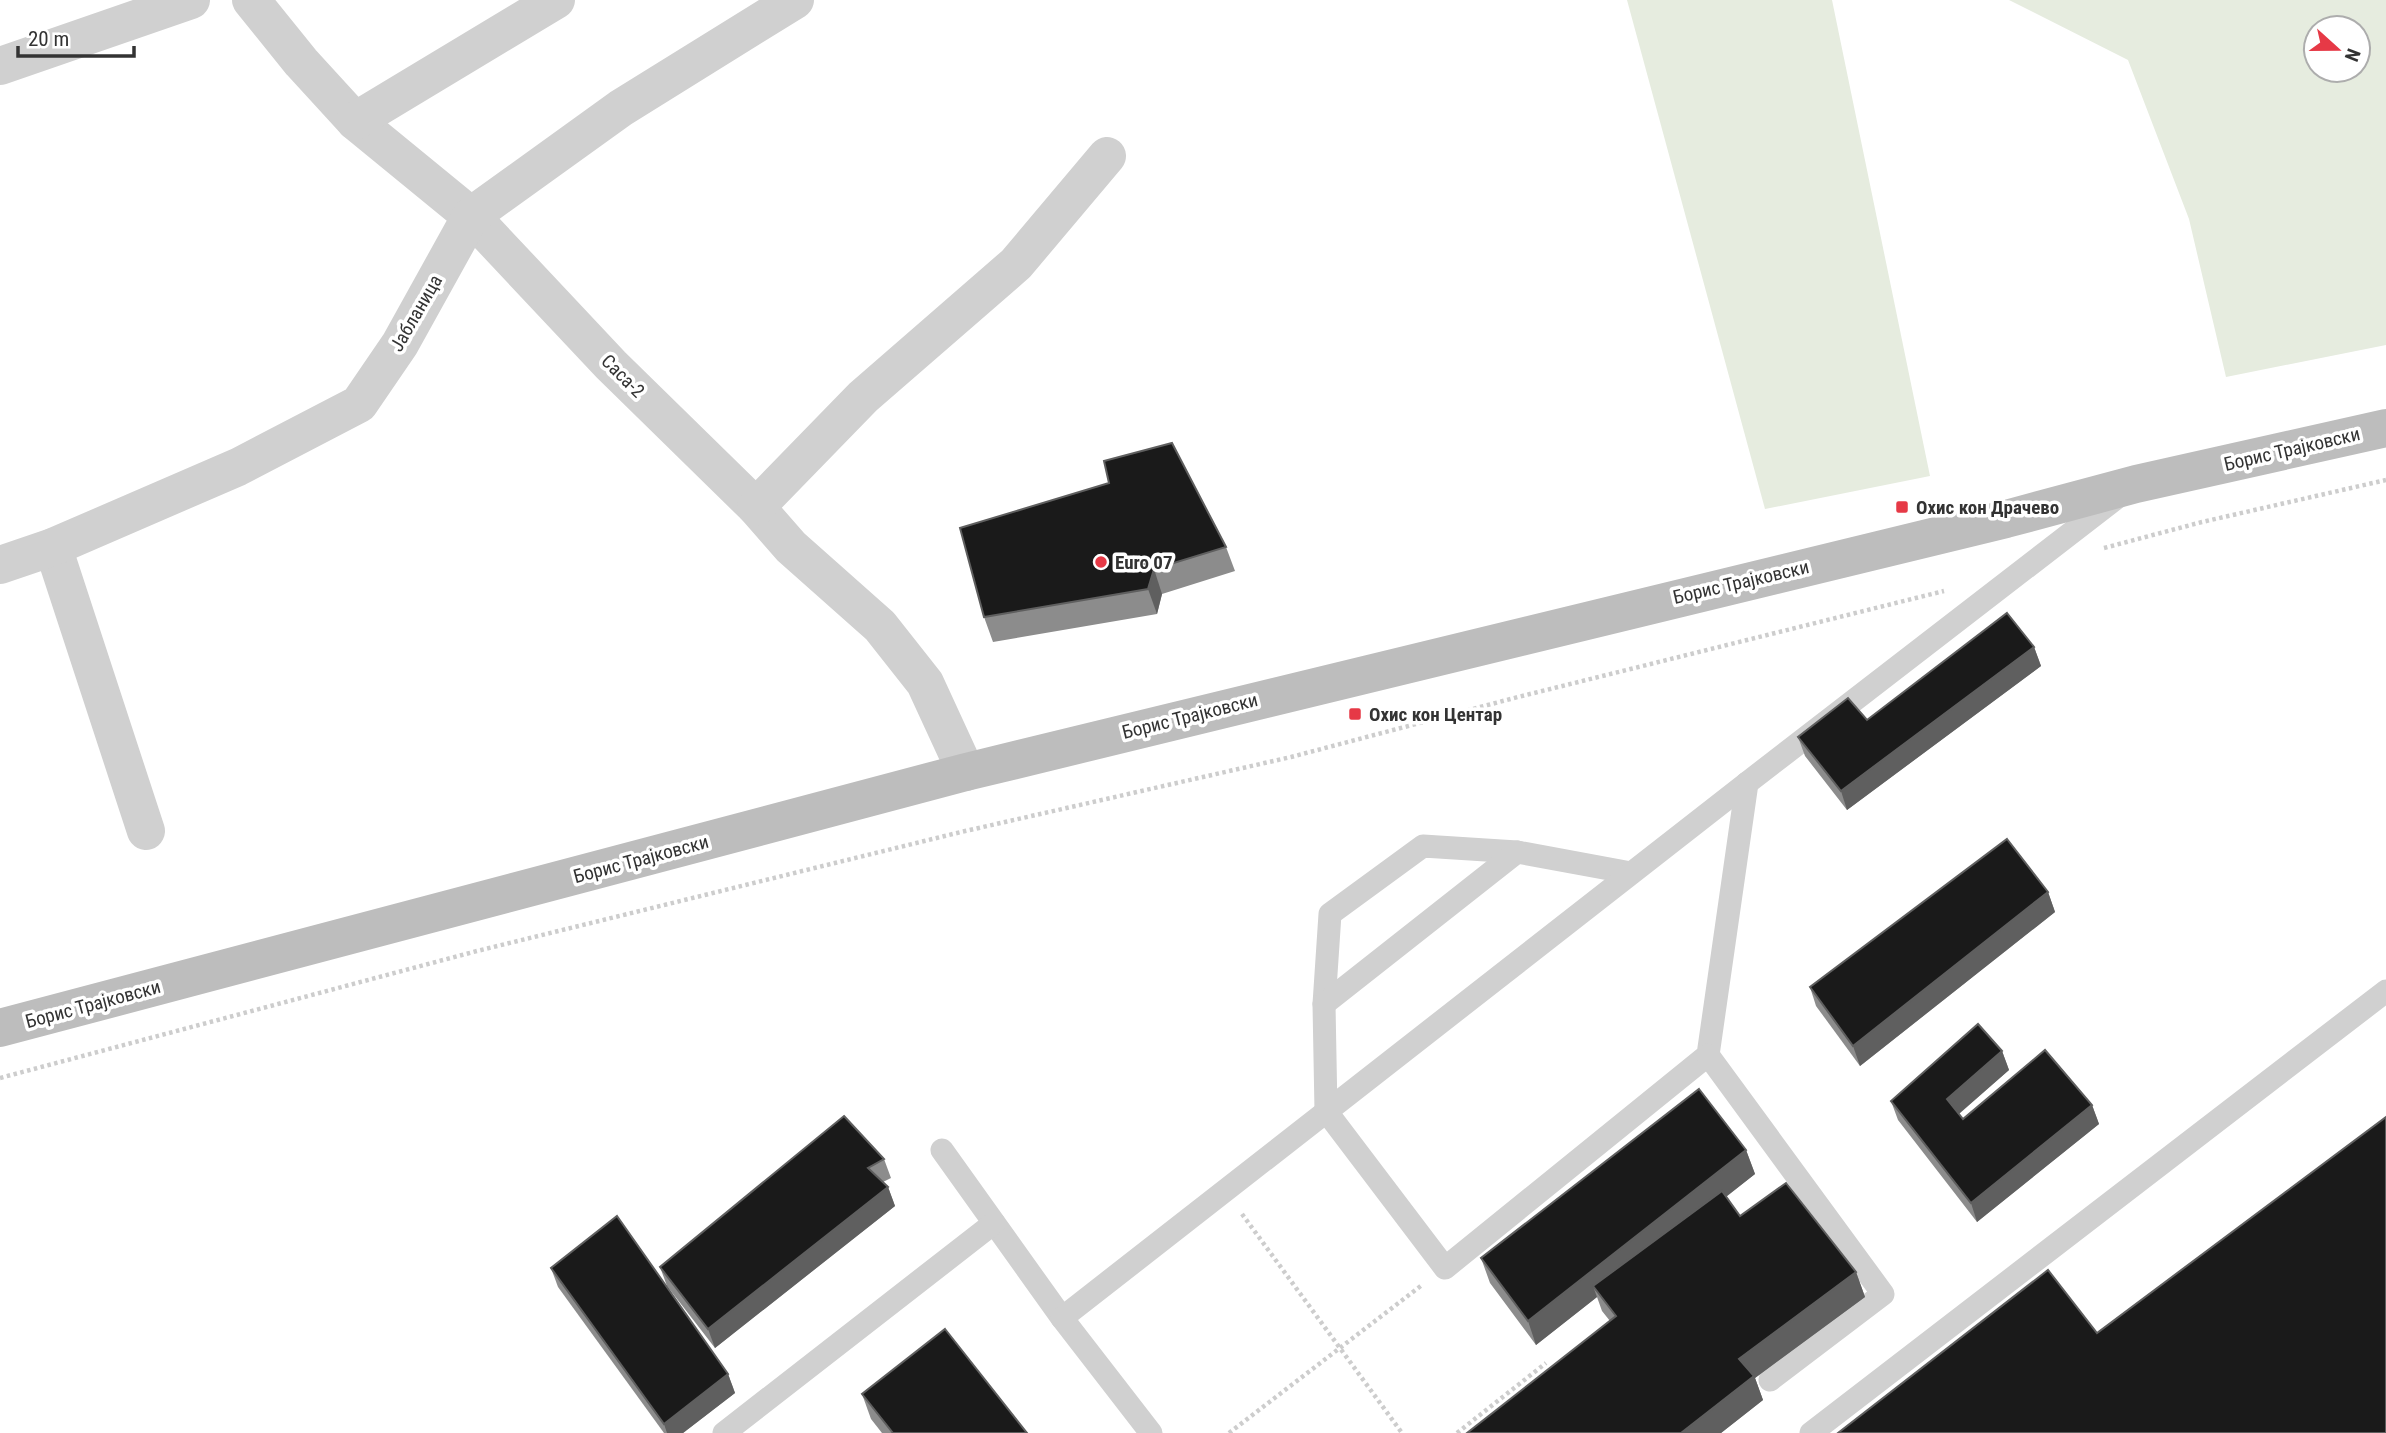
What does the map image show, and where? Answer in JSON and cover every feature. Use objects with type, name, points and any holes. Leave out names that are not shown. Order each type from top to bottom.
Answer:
[{"type":"main road","name":"Борис Трајковски","points":[[0,1028],[965,772],[2006,519],[2136,484],[2386,428]]},
{"type":"street","points":[[0,66],[191,0]]},
{"type":"street","name":"Саса-2","points":[[251,0],[301,62],[355,121],[471,216],[611,365],[756,507],[791,547],[880,626],[925,683],[965,772]]},
{"type":"street","points":[[355,121],[556,0]]},
{"type":"street","name":"Јабланица","points":[[0,565],[53,547],[238,467],[359,404],[400,344],[471,216],[621,108],[795,0]]},
{"type":"street","points":[[756,507],[863,397],[1016,264],[1107,156]]},
{"type":"street","points":[[53,547],[146,831]]},
{"type":"lane","points":[[1062,1318],[1746,783],[2136,484]]},
{"type":"lane","points":[[1631,873],[1517,852],[1423,846],[1329,914],[1324,1004],[1326,1111],[1445,1268],[1709,1055],[1746,783]]},
{"type":"lane","points":[[1324,1004],[1517,852]]},
{"type":"lane","points":[[1811,1433],[2386,991]]},
{"type":"lane","points":[[1709,1055],[1883,1294],[1769,1380]]},
{"type":"lane","points":[[942,1150],[1062,1318],[1151,1433]]},
{"type":"lane","points":[[724,1433],[994,1223]]},
{"type":"path","points":[[2101,549],[2202,522],[2386,480]]},
{"type":"path","points":[[0,1078],[477,951],[961,832],[1291,757],[1950,589]]},
{"type":"path","points":[[1225,1191],[1402,1433]]},
{"type":"path","points":[[1229,1433],[1445,1268]]},
{"type":"path","points":[[1457,1433],[1546,1363]]},
{"type":"shaded area","points":[[1627,0],[1832,0],[1930,476],[1765,509]]},
{"type":"shaded area","points":[[2009,0],[2386,0],[2386,345],[2226,377],[2189,219],[2128,60]]},
{"type":"building","name":"Euro 07","points":[[1172,443],[1226,547],[1154,569],[1148,589],[984,617],[960,528],[1109,483],[1104,461]]},
{"type":"building","points":[[2007,613],[2034,647],[1841,791],[1798,737],[1848,698],[1867,720]]},
{"type":"building","points":[[2007,839],[2048,892],[1853,1046],[1810,987]]},
{"type":"building","points":[[1978,1024],[2002,1051],[1947,1099],[1963,1119],[2045,1050],[2092,1105],[1971,1203],[1891,1101]]},
{"type":"building","points":[[1699,1089],[1746,1150],[1528,1321],[1481,1258]]},
{"type":"building","points":[[844,1116],[884,1159],[868,1168],[888,1187],[708,1329],[660,1267]]},
{"type":"building","points":[[2386,1117],[2386,1433],[1838,1433],[2048,1270],[2097,1333]]},
{"type":"building","points":[[1786,1183],[1856,1272],[1739,1359],[1754,1376],[1681,1433],[1467,1433],[1616,1316],[1593,1286],[1722,1191],[1740,1216]]},
{"type":"building","points":[[617,1216],[728,1374],[664,1424],[551,1268]]},
{"type":"building","points":[[945,1329],[1027,1433],[893,1433],[862,1394]]},
{"type":"place","name":"Охис кон Драчево","points":[[1902,507]]},
{"type":"place","name":"Euro 07","points":[[1101,562]]},
{"type":"place","name":"Охис кон Центар","points":[[1355,714]]}]
